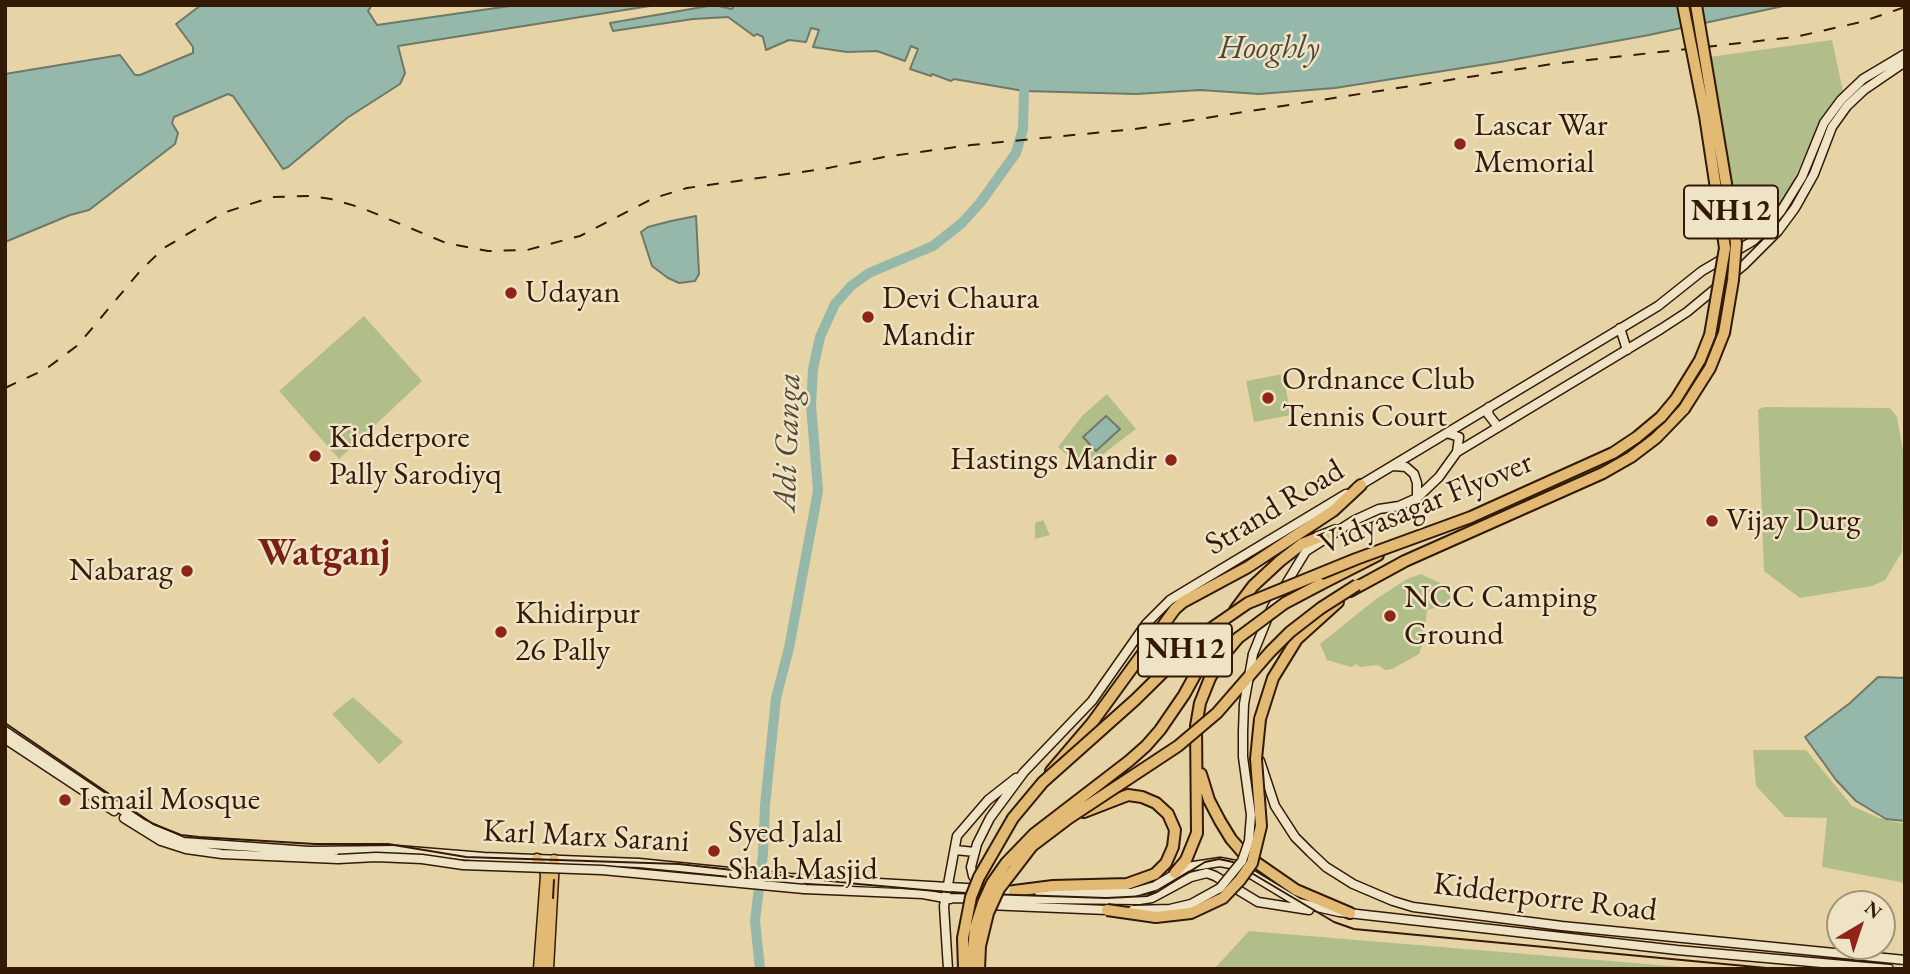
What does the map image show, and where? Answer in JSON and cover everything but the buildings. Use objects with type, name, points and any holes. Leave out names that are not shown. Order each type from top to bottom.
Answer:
[{"type":"highway","name":"Vidyasagar Flyover","points":[[964,969],[963,938],[971,897],[978,877],[1013,818],[1043,782],[1135,700],[1200,636],[1248,603],[1482,512],[1613,453],[1637,438],[1661,417],[1676,399],[1700,360],[1710,335],[1725,248],[1705,116],[1683,5]]},
{"type":"highway","name":"Vidyasagar Flyover","points":[[979,969],[980,946],[988,913],[999,889],[1032,846],[1069,818],[1178,746],[1217,713],[1290,632],[1357,585],[1603,473],[1631,457],[1670,425],[1684,409],[1710,368],[1724,333],[1736,243],[1696,5]]},
{"type":"highway","points":[[1043,782],[1060,758],[1093,723],[1183,602],[1258,561],[1333,510],[1361,485]]},
{"type":"highway","points":[[972,969],[975,928],[983,903],[992,883],[1006,863],[1034,834],[1146,746],[1184,695],[1221,628],[1253,586],[1303,544],[1335,531]]},
{"type":"highway","points":[[1175,873],[1193,846],[1198,820],[1196,726],[1200,703],[1223,656],[1238,638],[1285,603],[1394,547]]},
{"type":"highway","points":[[1107,910],[1173,917],[1204,908],[1231,890],[1252,863],[1261,826],[1256,780],[1260,719],[1273,678],[1297,639],[1357,585]]},
{"type":"highway","points":[[1196,754],[1209,800],[1220,821],[1244,854],[1296,890],[1345,913]]},
{"type":"highway","points":[[1014,891],[1053,886],[1127,884],[1154,874],[1166,863],[1173,847],[1175,830],[1168,814],[1156,803],[1142,797],[1128,795],[1069,818]]},
{"type":"main road","name":"Strand Road","points":[[975,852],[990,818],[1024,772],[1092,701],[1146,624],[1170,600],[1658,306],[1702,271],[1753,241],[1767,229],[1802,177],[1824,123],[1841,100],[1863,79],[1905,54]]},
{"type":"main road","name":"Strand Road","points":[[946,898],[986,905],[1107,910],[1170,909],[1191,904],[1220,888],[1242,861],[1249,841],[1251,815],[1243,757],[1243,731],[1244,704],[1252,654],[1272,607],[1306,551],[1335,531],[1379,509],[1399,506],[1417,498],[1439,477],[1457,453],[1687,312],[1778,231],[1814,174],[1832,127],[1847,106],[1864,90],[1905,62]]},
{"type":"main road","points":[[1620,328],[1627,350]]},
{"type":"main road","points":[[1489,407],[1488,414],[1498,427]]},
{"type":"main road","points":[[1447,433],[1459,437],[1457,453]]},
{"type":"main road","points":[[1390,466],[1406,467],[1414,474],[1417,498]]},
{"type":"main road","points":[[5,731],[154,831],[203,848],[338,859],[376,857],[422,859],[463,865],[602,870],[804,889],[923,894],[946,898],[1139,901],[1152,898],[1200,869],[1220,862],[1236,865],[1299,903],[1345,913]]},
{"type":"main road","name":"Karl Marx Sarani","points":[[5,739],[149,835],[177,847],[309,851],[397,850],[442,855],[679,865],[790,878],[1014,891],[1131,893],[1155,886],[1175,873],[1200,869]]},
{"type":"main road","name":"Kidderporre Road","points":[[1257,751],[1268,789],[1284,821],[1296,837],[1326,867],[1353,884],[1384,898],[1413,907],[1563,926],[1905,960]]},
{"type":"main road","points":[[948,969],[944,928],[946,898],[957,836],[988,800],[1024,772]]},
{"type":"main road","points":[[955,850],[975,852],[971,867],[973,876],[985,890]]},
{"type":"main road","points":[[537,859],[546,876],[539,969]]},
{"type":"main road","points":[[548,969],[554,860]]},
{"type":"main road","points":[[1200,869],[1258,902],[1677,950],[1889,969]]},
{"type":"main road","points":[[790,878],[804,889]]},
{"type":"green space","points":[[1832,40],[1843,91],[1822,117],[1782,206],[1764,226],[1749,237],[1740,238],[1709,57]]},
{"type":"green space","points":[[364,316],[422,381],[339,459],[279,391]]},
{"type":"green space","name":"Ordnance Club Tennis Court","points":[[1283,374],[1291,415],[1254,422],[1246,381]]},
{"type":"green space","points":[[1107,394],[1136,429],[1107,451],[1087,472],[1058,447],[1083,415]]},
{"type":"green space","points":[[1764,407],[1890,408],[1897,417],[1904,457],[1902,552],[1885,580],[1872,586],[1800,598],[1764,571],[1758,410]]},
{"type":"green space","points":[[1043,520],[1050,535],[1035,539],[1035,523]]},
{"type":"green space","name":"NCC Camping Ground","points":[[1421,574],[1448,587],[1451,603],[1427,610],[1424,640],[1419,654],[1385,670],[1378,665],[1360,667],[1357,664],[1351,667],[1327,660],[1320,644],[1376,599],[1407,579]]},
{"type":"green space","points":[[353,697],[403,742],[379,764],[332,714]]},
{"type":"green space","points":[[1753,750],[1806,750],[1852,806],[1879,818],[1905,824],[1905,883],[1822,867],[1827,818],[1785,817],[1756,786]]},
{"type":"green space","points":[[1249,931],[1706,969],[1214,969]]},
{"type":"water","points":[[201,5],[372,5],[368,11],[377,25],[517,5],[656,5],[398,46],[405,73],[400,84],[347,118],[283,169],[233,96],[228,94],[174,117],[172,123],[178,133],[175,144],[89,210],[5,242],[5,74],[120,55],[135,75],[140,75],[193,53],[193,47],[176,24]]},
{"type":"water","name":"Hooghly","points":[[714,5],[732,9],[734,5],[1788,5],[1649,35],[1500,62],[1335,88],[1259,94],[1200,90],[1136,94],[1024,91],[954,79],[951,81],[910,69],[918,49],[911,46],[905,61],[877,51],[847,52],[813,47],[819,30],[811,28],[806,42],[789,40],[766,50],[763,37],[757,34],[754,36],[728,17],[693,19],[613,31],[610,23]]},
{"type":"water","points":[[696,216],[699,274],[695,281],[679,283],[652,266],[641,232],[648,227]]},
{"type":"water","points":[[1106,416],[1120,429],[1096,451],[1083,437]]},
{"type":"water","points":[[1878,677],[1905,678],[1905,821],[1886,819],[1856,801],[1836,780],[1805,737],[1850,703]]},
{"type":"waterway","name":"Adi Ganga","points":[[760,969],[755,921],[776,698],[789,648],[818,491],[811,405],[813,369],[820,337],[835,304],[851,286],[869,273],[933,246],[962,223],[980,203],[1016,153],[1023,129],[1024,91]]},
{"type":"tram line","points":[[5,723],[153,824],[181,835],[315,844],[388,844],[466,857],[679,864],[958,893],[1106,898],[1147,896],[1205,862],[1219,859],[1233,862],[1334,922],[1354,929],[1777,969]]},
{"type":"tram line","points":[[553,898],[554,880]]},
{"type":"railway","points":[[5,388],[46,369],[78,345],[141,270],[164,248],[223,213],[272,197],[310,196],[331,199],[362,208],[446,243],[488,251],[527,250],[580,236],[654,198],[687,188],[971,145],[1135,129],[1552,64],[1795,37],[1861,22],[1905,7]]},
{"type":"place","name":"Lascar War Memorial","points":[[1460,144]]},
{"type":"place","name":"Udayan","points":[[511,293]]},
{"type":"place","name":"Devi Chaura Mandir","points":[[868,317]]},
{"type":"place","name":"Ordnance Club Tennis Court","points":[[1268,398]]},
{"type":"place","name":"Kidderpore Pally Sarodiyq","points":[[315,456]]},
{"type":"place","name":"Hastings Mandir","points":[[1171,460]]},
{"type":"place","name":"Vijay Durg","points":[[1712,521]]},
{"type":"place","name":"Nabarag","points":[[187,571]]},
{"type":"place","name":"NCC Camping Ground","points":[[1390,616]]},
{"type":"place","name":"Khidirpur 26 Pally","points":[[501,632]]},
{"type":"place","name":"Ismail Mosque","points":[[65,800]]},
{"type":"place","name":"Syed Jalal Shah Masjid","points":[[714,851]]},
{"type":"district","name":"Watganj","points":[[324,555]]}]
